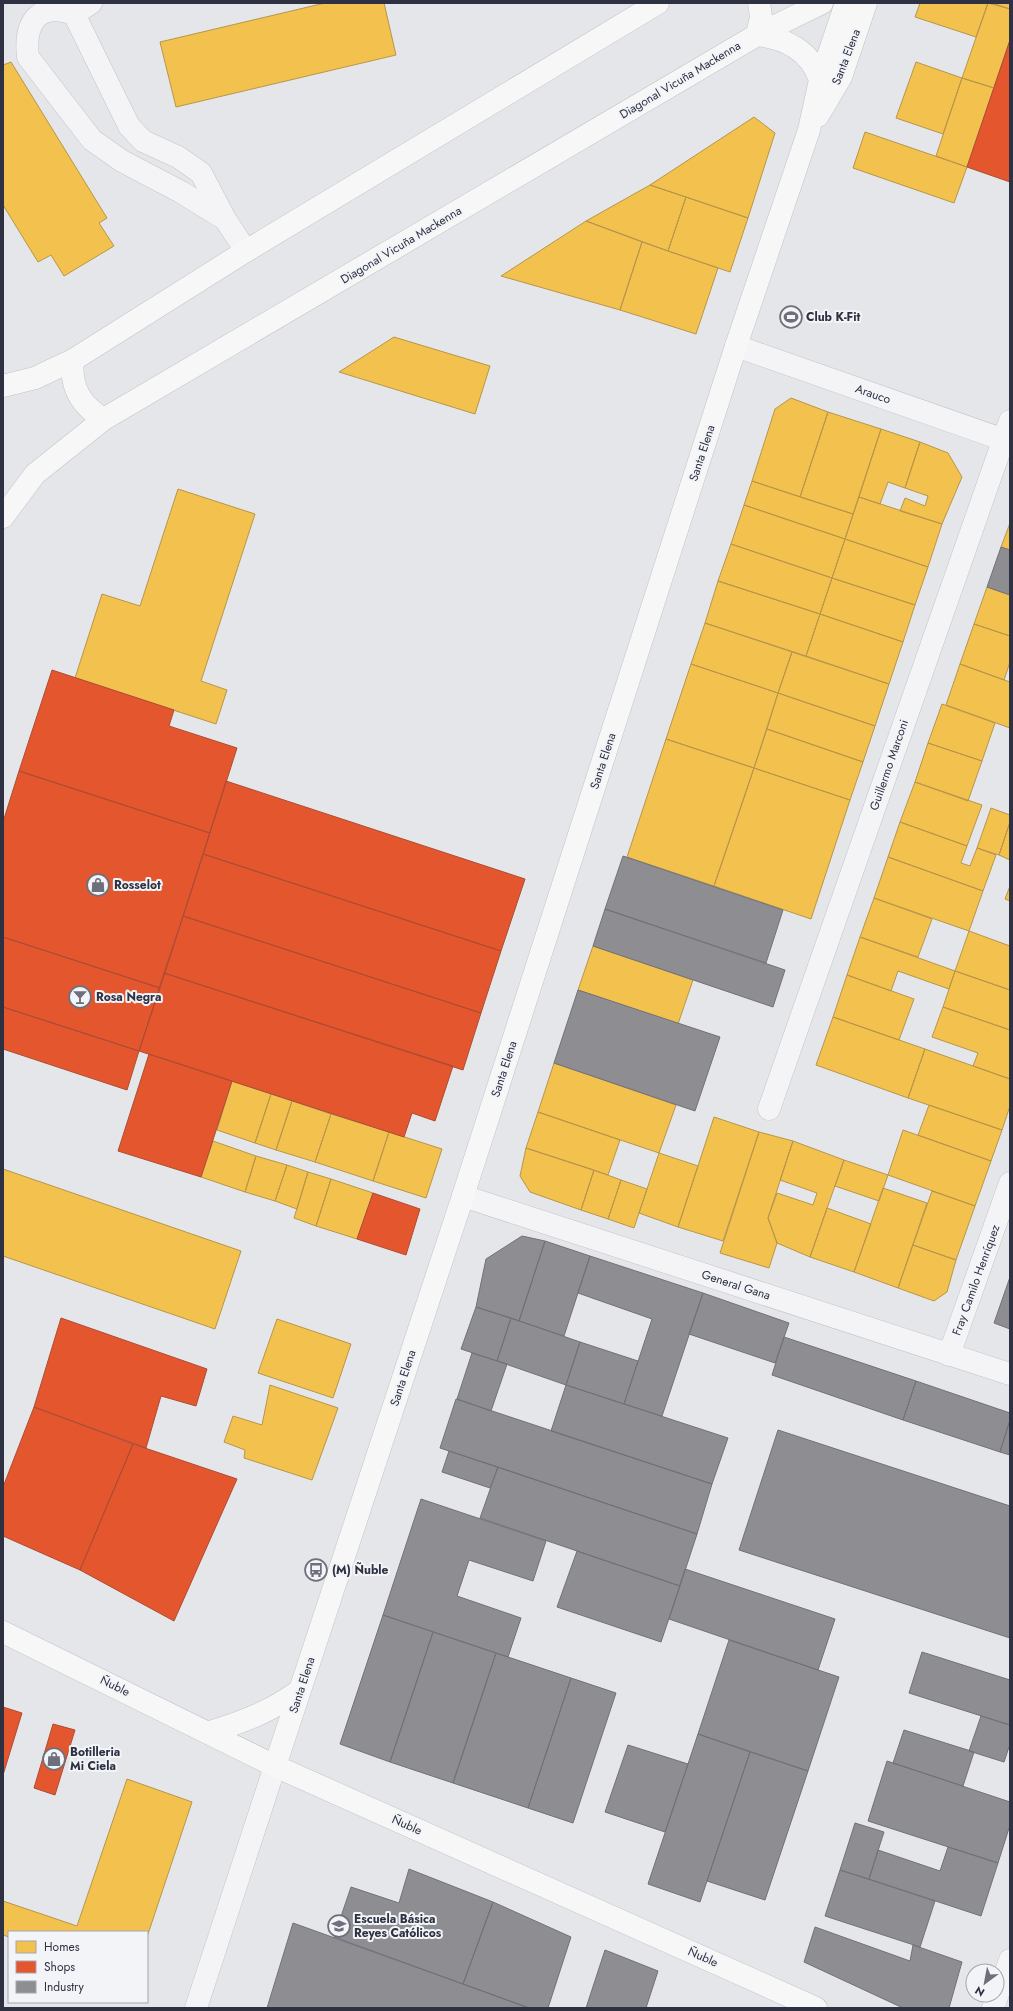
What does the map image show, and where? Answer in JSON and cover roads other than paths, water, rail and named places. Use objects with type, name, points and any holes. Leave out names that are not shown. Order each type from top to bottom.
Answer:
[{"type":"main road","points":[[3,386],[35,378],[73,360],[246,251],[658,3]]},
{"type":"main road","points":[[759,3],[761,17],[757,35],[775,37],[792,44],[806,56],[817,71],[820,80]]},
{"type":"main road","name":"Diagonal Vicuña Mackenna","points":[[3,517],[35,474],[104,419],[757,35],[822,3]]},
{"type":"main road","name":"Santa Elena","points":[[275,1766],[463,1196],[736,346],[809,130],[820,80],[846,3]]},
{"type":"main road","name":"Santa Elena","points":[[809,130],[841,77],[866,3]]},
{"type":"main road","points":[[73,360],[72,372],[78,395],[85,405],[104,419]]},
{"type":"main road","name":"Ñuble","points":[[3,1632],[210,1732],[275,1766],[816,2008]]},
{"type":"main road","points":[[210,1732],[260,1715],[281,1704],[300,1690]]},
{"type":"street","points":[[225,219],[181,192],[122,161],[92,140],[28,57],[26,41],[30,25],[37,16],[50,10],[83,9],[129,126],[142,141],[178,157],[201,173],[225,219],[246,251]]},
{"type":"street","name":"Arauco","points":[[736,346],[1008,434]]},
{"type":"street","name":"Guillermo Marconi","points":[[769,1109],[1008,434]]},
{"type":"street","name":"Fray Camilo Henríquez","points":[[949,1355],[1010,1183]]},
{"type":"street","name":"General Gana","points":[[463,1196],[1010,1374]]},
{"type":"street","name":"Santa Elena","points":[[196,2008],[275,1766]]},
{"type":"street","points":[[993,2008],[1010,1960]]},
{"type":"place","name":"Club K-Fit","points":[[791,317]]},
{"type":"place","name":"Rosselot","points":[[98,885]]},
{"type":"place","name":"Rosa Negra","points":[[80,997]]},
{"type":"place","name":"(M) Ñuble","points":[[316,1570]]},
{"type":"place","name":"Botilleria Mi Ciela","points":[[54,1759]]},
{"type":"place","name":"Escuela Básica Reyes Católicos","points":[[339,1926]]}]
